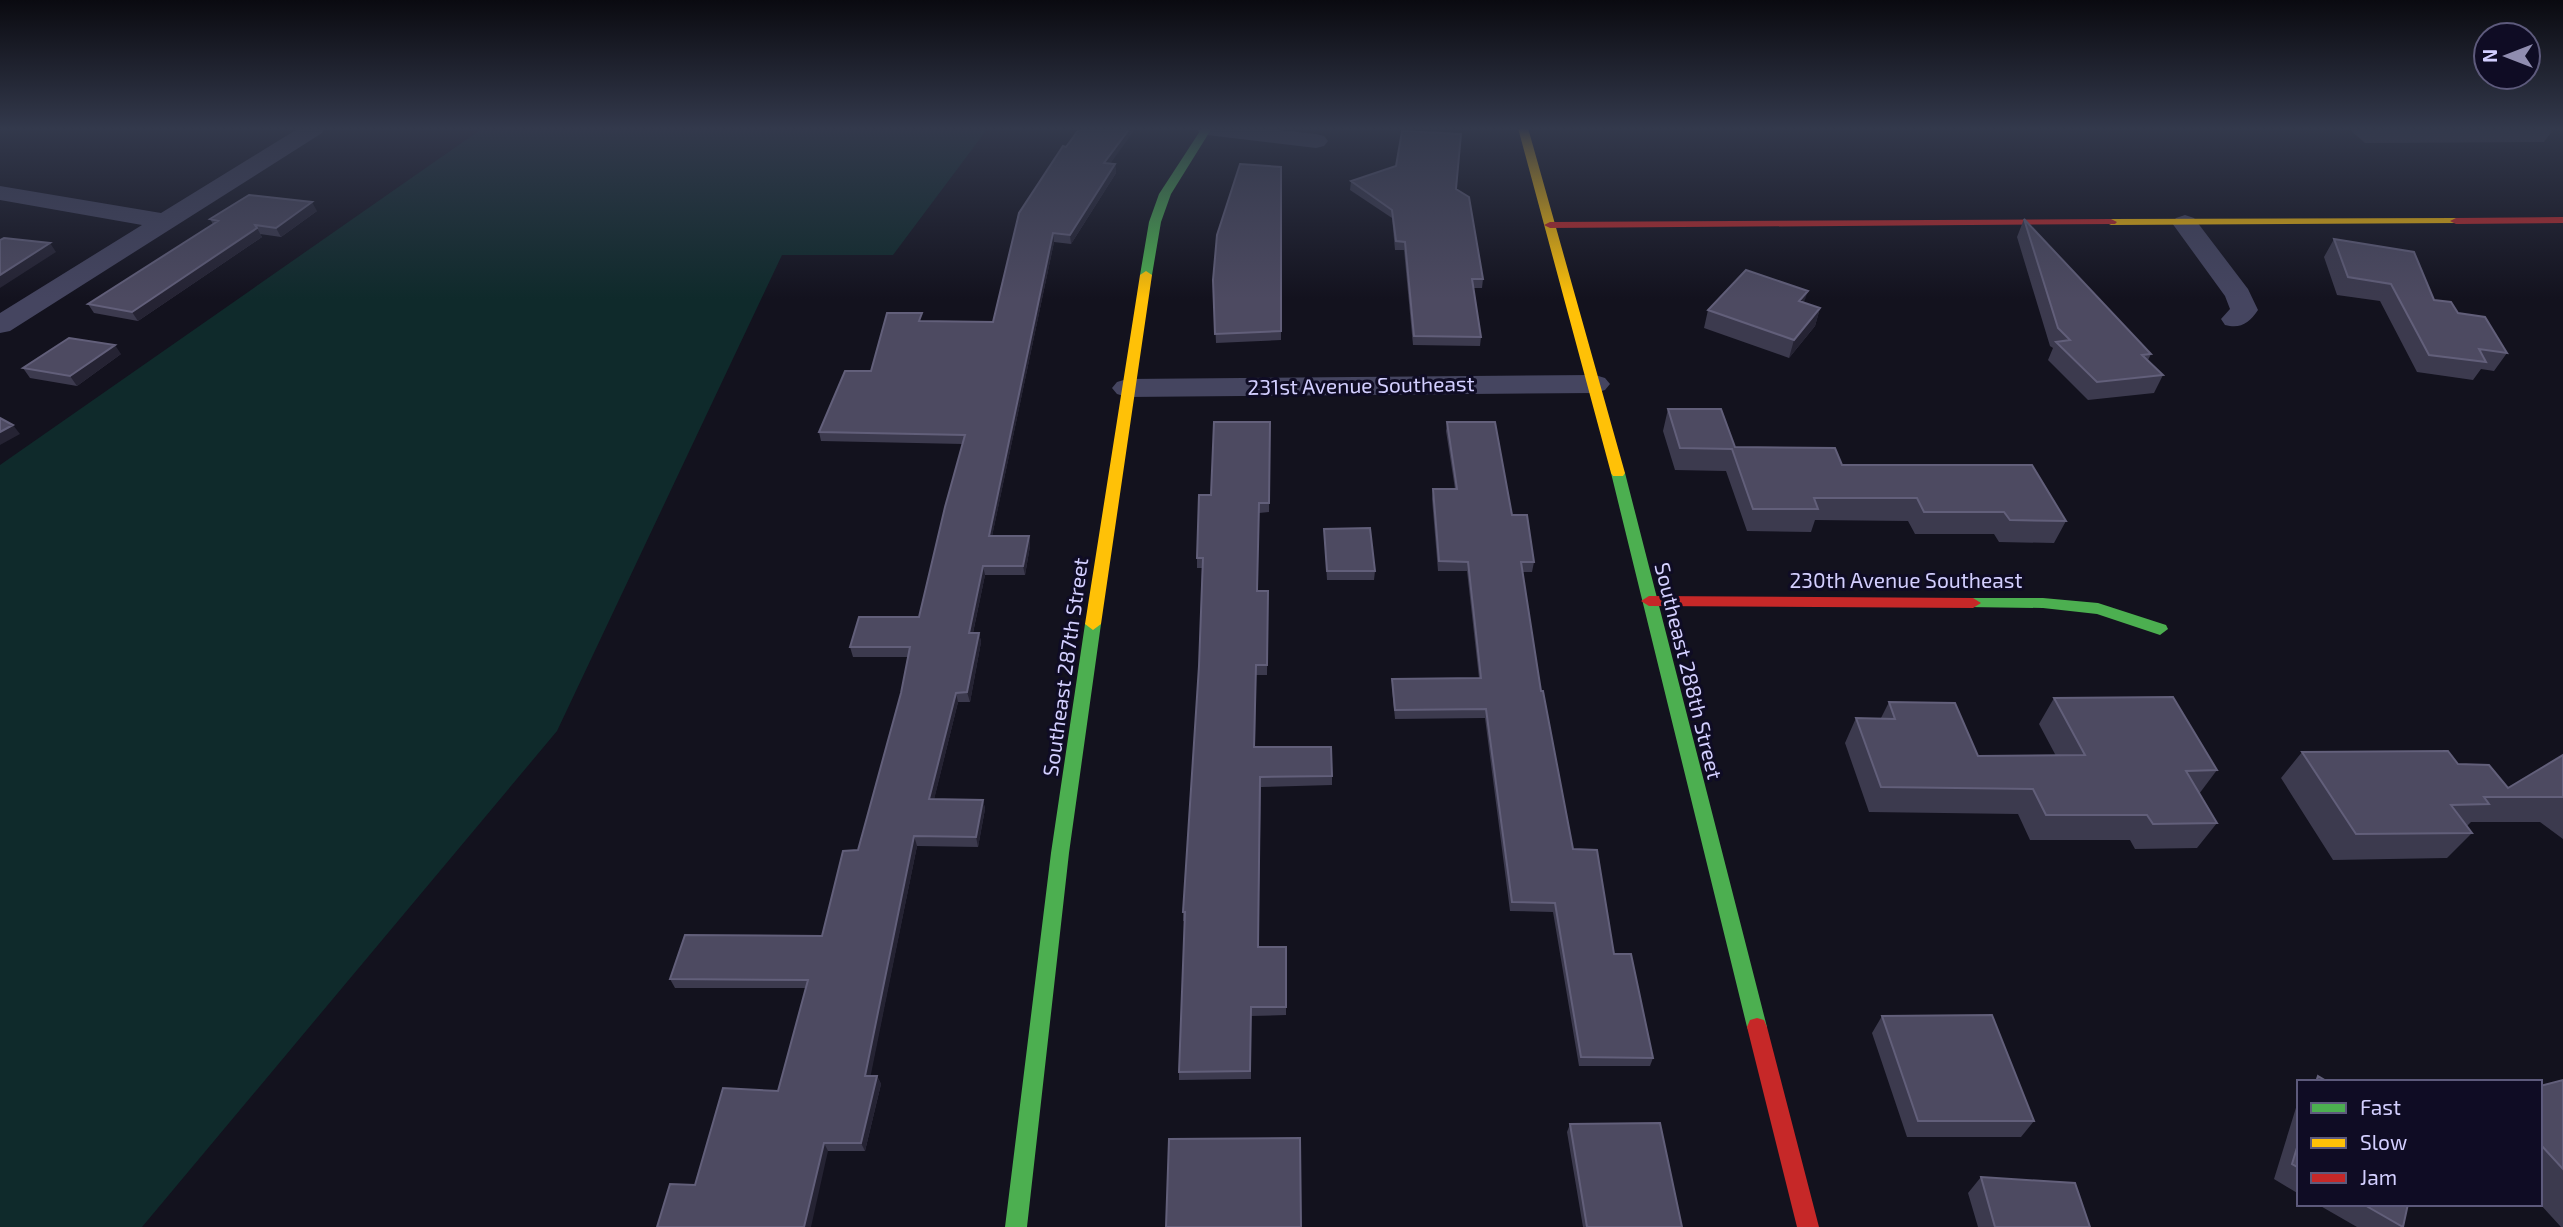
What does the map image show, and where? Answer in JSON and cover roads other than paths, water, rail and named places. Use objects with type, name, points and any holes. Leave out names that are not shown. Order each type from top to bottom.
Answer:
[{"type":"street","points":[[0,325],[222,185]]},
{"type":"street","name":"Southeast 287th Street","points":[[1016,1227],[1060,853],[1127,388],[1156,222],[1171,185]]},
{"type":"street","name":"Southeast 288th Street","points":[[1539,185],[1595,384],[1808,1227]]},
{"type":"street","points":[[0,193],[165,221]]},
{"type":"street","points":[[1550,225],[2563,220]]},
{"type":"street","points":[[2185,223],[2238,295],[2244,310],[2235,319]]},
{"type":"street","name":"231st Avenue Southeast","points":[[1127,388],[1595,384]]},
{"type":"street","name":"230th Avenue Southeast","points":[[1649,601],[2043,603],[2098,610],[2160,629]]}]
